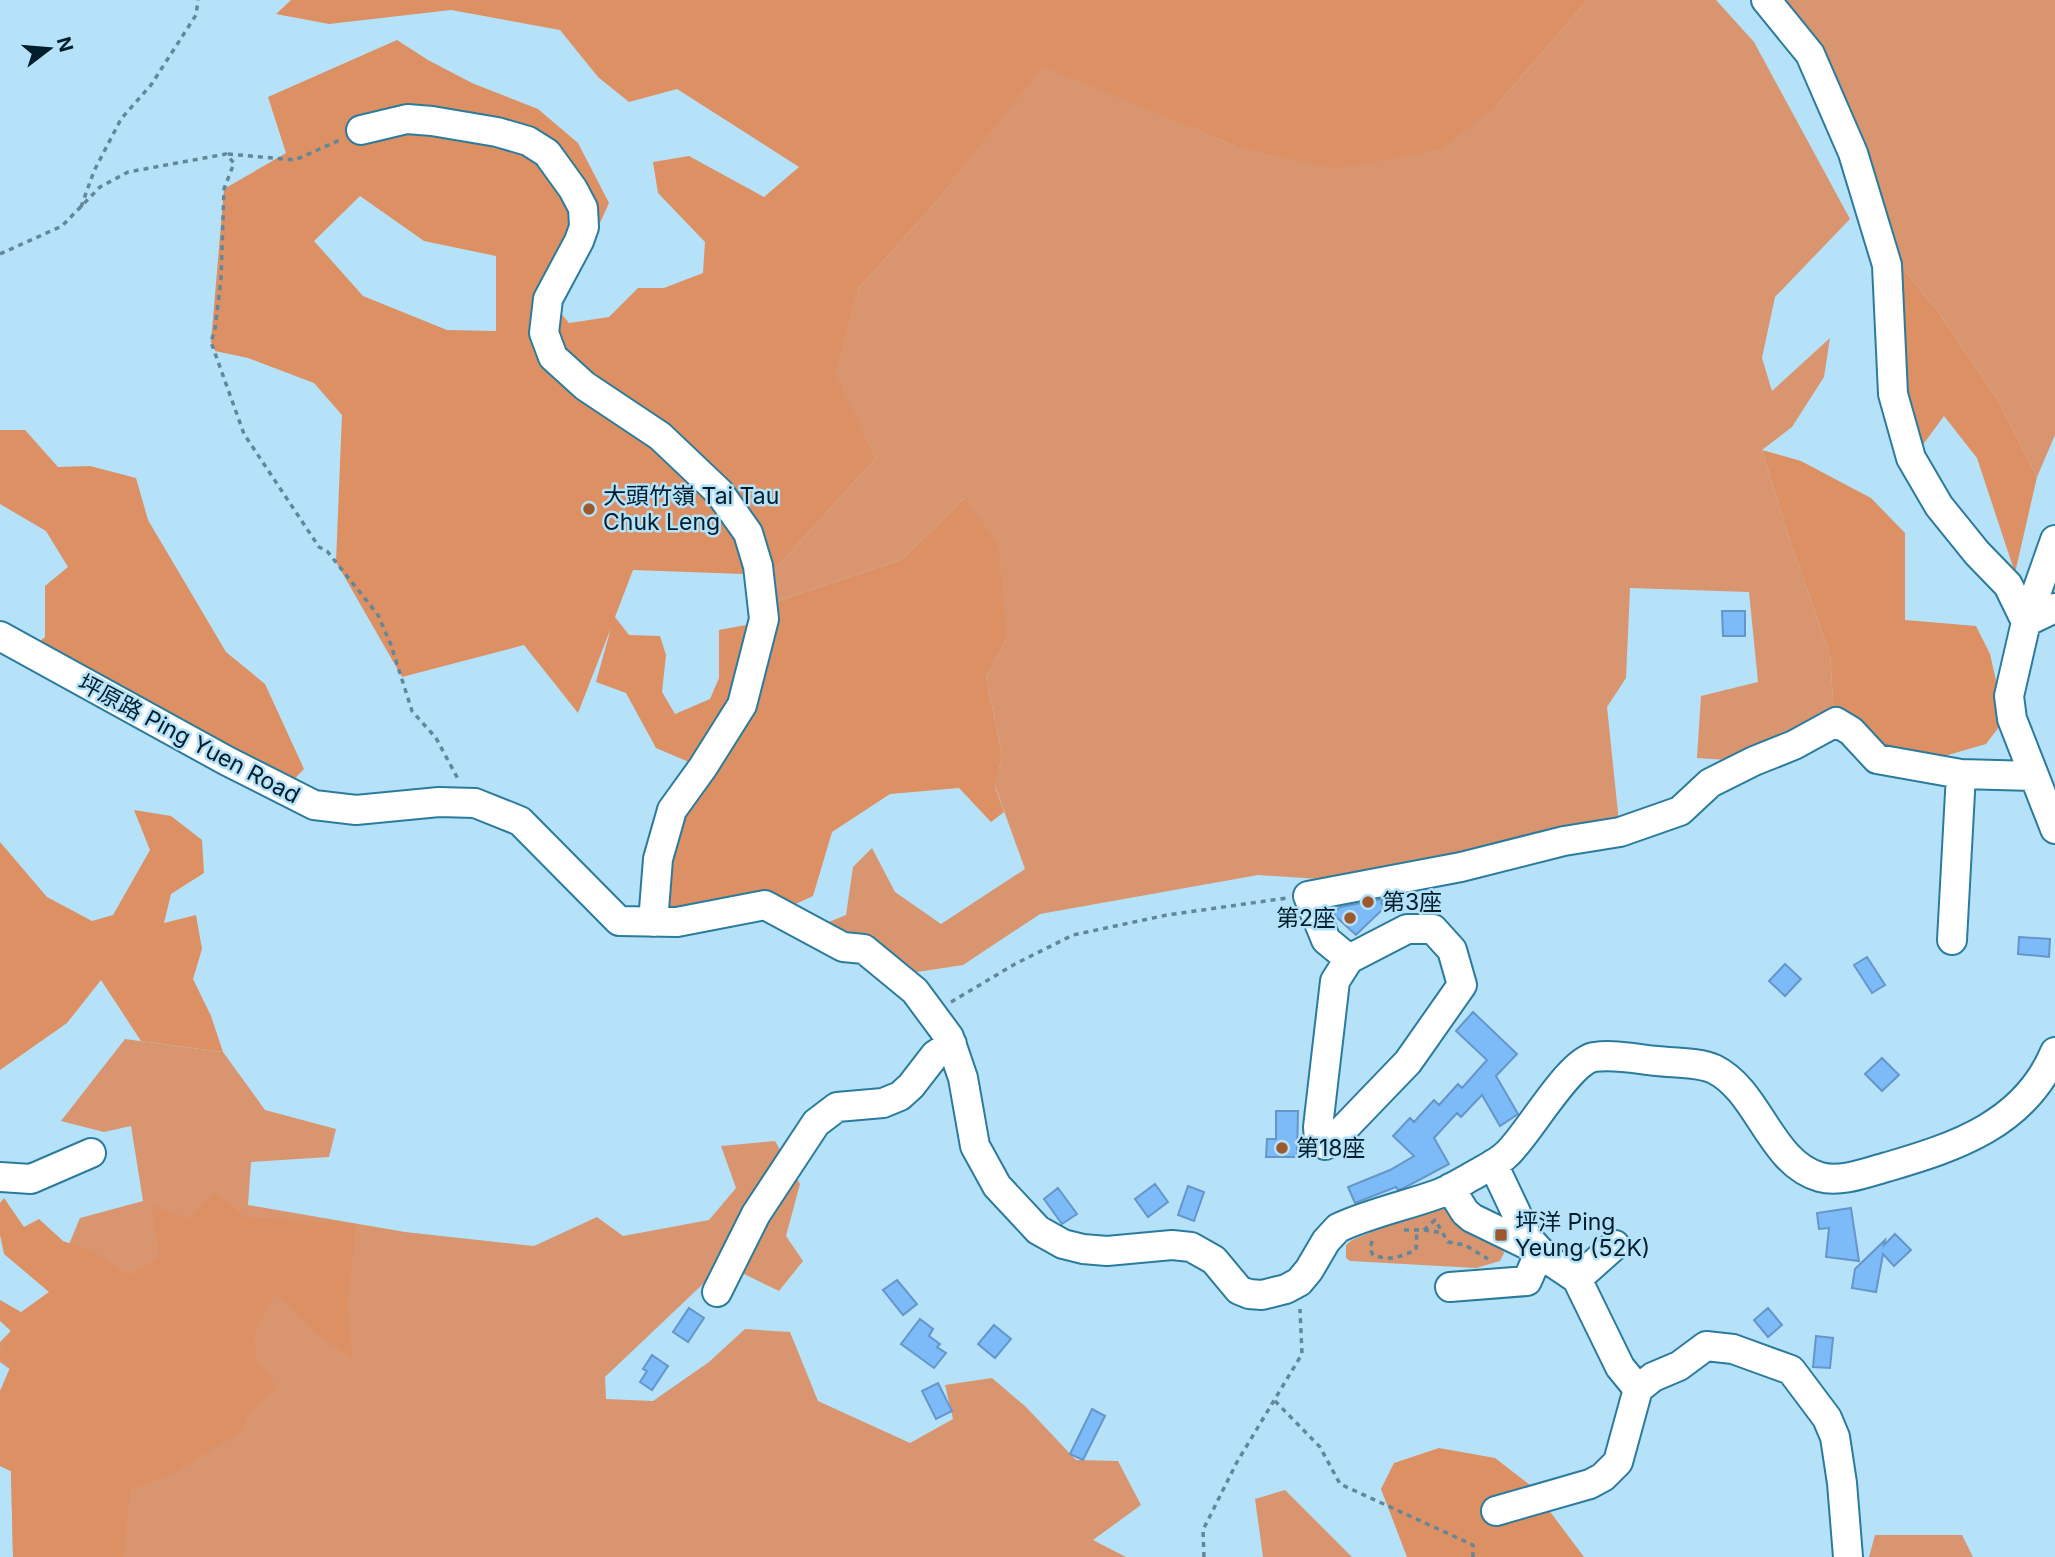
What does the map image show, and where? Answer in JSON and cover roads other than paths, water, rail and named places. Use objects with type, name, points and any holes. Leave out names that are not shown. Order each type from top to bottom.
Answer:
[{"type":"street","points":[[1766,0],[1810,54],[1853,153],[1887,265],[1893,394],[1911,458],[1939,506],[1977,553],[2008,585],[2026,622]]},
{"type":"street","points":[[361,130],[407,119],[432,121],[496,132],[528,141],[547,153],[583,208],[584,227],[579,242],[548,299],[544,333],[553,357],[585,386],[660,436],[719,492],[748,533],[758,566],[764,620],[742,705],[672,810],[658,859],[653,922]]},
{"type":"street","points":[[2055,540],[2026,622],[2009,696],[2012,719],[2055,829]]},
{"type":"street","points":[[2026,622],[2055,608]]},
{"type":"street","name":"坪原路 Ping Yuen Road","points":[[0,636],[227,761],[314,805],[356,810],[439,802],[471,803],[520,821],[619,921],[677,922],[765,905],[843,947],[864,949],[915,991],[952,1044],[963,1078],[972,1135],[979,1156],[1003,1194],[1045,1236],[1073,1247],[1094,1251],[1172,1245],[1191,1247],[1214,1260],[1239,1290],[1249,1294],[1270,1293],[1298,1282],[1306,1275],[1326,1241],[1338,1228],[1450,1188]]},
{"type":"street","points":[[1349,959],[1326,940],[1308,896],[1461,867],[1564,841],[1620,832],[1680,811],[1710,783],[1794,745],[1836,722],[1851,731],[1877,759],[1961,774],[2033,776]]},
{"type":"street","points":[[1952,940],[1961,774]]},
{"type":"street","points":[[1408,929],[1433,929],[1452,950],[1462,985],[1408,1062],[1332,1142],[1325,1145],[1319,1140],[1318,1127],[1335,981],[1349,959],[1408,929]]},
{"type":"street","points":[[717,1292],[756,1214],[816,1123],[837,1107],[883,1103],[900,1096],[935,1055],[952,1044]]},
{"type":"street","points":[[1540,1251],[1472,1218],[1450,1188],[1508,1154],[1565,1080],[1590,1058],[1609,1055],[1711,1068],[1738,1087],[1782,1149],[1801,1167],[1821,1177],[1844,1177],[1869,1172],[1962,1143],[2009,1114],[2050,1064],[2055,1052]]},
{"type":"street","points":[[0,1177],[32,1180],[92,1153]]},
{"type":"street","points":[[1493,1164],[1528,1238],[1568,1275],[1577,1279],[1620,1367],[1638,1389]]},
{"type":"street","points":[[1577,1279],[1615,1245]]},
{"type":"street","points":[[1450,1287],[1527,1282],[1540,1251]]},
{"type":"street","points":[[1496,1511],[1603,1478],[1618,1462],[1638,1389],[1653,1377],[1679,1366],[1706,1346],[1733,1349],[1791,1370],[1827,1418],[1835,1437],[1842,1483],[1848,1557]]},
{"type":"place","name":"大頭竹嶺 Tai Tau Chuk Leng","points":[[589,509]]},
{"type":"place","name":"第3座","points":[[1368,902]]},
{"type":"place","name":"第2座","points":[[1350,918]]},
{"type":"place","name":"第18座","points":[[1282,1148]]},
{"type":"place","name":"坪洋 Ping Yeung (52K)","points":[[1501,1235]]}]
